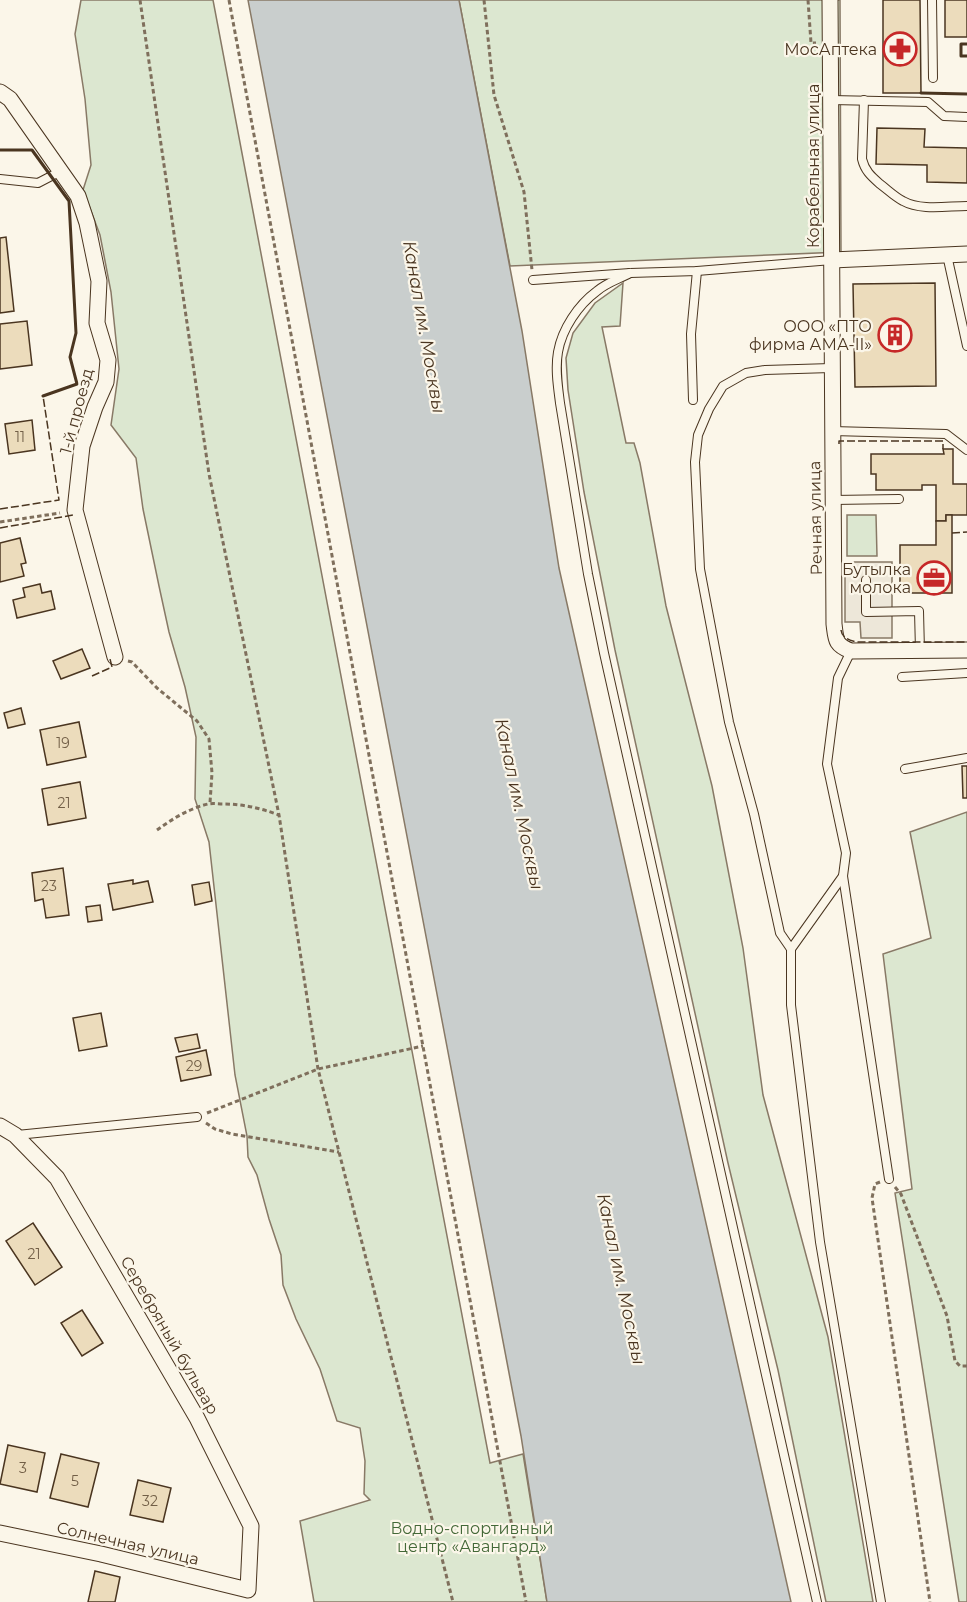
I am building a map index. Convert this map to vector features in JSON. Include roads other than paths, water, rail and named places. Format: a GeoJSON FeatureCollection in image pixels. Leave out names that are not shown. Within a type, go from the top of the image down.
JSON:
{"type":"FeatureCollection","features":[{"type":"Feature","properties":{"kind":"street","name":"Корабельная улица"},"geometry":{"type":"LineString","coordinates":[[830,0],[832,260]]}},
{"type":"Feature","properties":{"kind":"street","name":"1-й проезд"},"geometry":{"type":"LineString","coordinates":[[0,92],[10,99],[78,195],[87,224],[99,281],[97,323],[108,360],[106,382],[94,407],[82,446],[75,510],[115,657]]}},
{"type":"Feature","properties":{"kind":"street"},"geometry":{"type":"LineString","coordinates":[[832,260],[967,254]]}},
{"type":"Feature","properties":{"kind":"street","name":"Речная улица"},"geometry":{"type":"LineString","coordinates":[[832,260],[834,624],[836,639],[841,647],[851,651]]}},
{"type":"Feature","properties":{"kind":"street"},"geometry":{"type":"LineString","coordinates":[[851,651],[967,650]]}},
{"type":"Feature","properties":{"kind":"street","name":"Серебряный бульвар"},"geometry":{"type":"LineString","coordinates":[[0,1126],[15,1135],[57,1178],[197,1418],[251,1526],[248,1590]]}},
{"type":"Feature","properties":{"kind":"street","name":"Солнечная улица"},"geometry":{"type":"LineString","coordinates":[[0,1533],[101,1554],[248,1590]]}},
{"type":"Feature","properties":{"kind":"lane"},"geometry":{"type":"LineString","coordinates":[[932,0],[933,78]]}},
{"type":"Feature","properties":{"kind":"lane"},"geometry":{"type":"LineString","coordinates":[[831,100],[928,102],[944,116],[967,117]]}},
{"type":"Feature","properties":{"kind":"lane"},"geometry":{"type":"LineString","coordinates":[[864,100],[862,159],[864,168],[870,175],[909,204],[967,206]]}},
{"type":"Feature","properties":{"kind":"lane"},"geometry":{"type":"LineString","coordinates":[[0,179],[38,183],[61,171]]}},
{"type":"Feature","properties":{"kind":"lane"},"geometry":{"type":"LineString","coordinates":[[947,255],[965,327],[967,346]]}},
{"type":"Feature","properties":{"kind":"lane"},"geometry":{"type":"LineString","coordinates":[[533,280],[697,271],[832,260]]}},
{"type":"Feature","properties":{"kind":"lane"},"geometry":{"type":"LineString","coordinates":[[693,400],[691,334],[697,271]]}},
{"type":"Feature","properties":{"kind":"lane"},"geometry":{"type":"LineString","coordinates":[[630,273],[597,290],[579,309],[565,329],[558,352],[557,377],[560,403],[588,574],[604,653],[817,1602]]}},
{"type":"Feature","properties":{"kind":"lane"},"geometry":{"type":"LineString","coordinates":[[831,368],[765,370],[746,373],[723,386],[698,435],[696,462],[700,569],[729,722],[754,814],[780,933],[791,949],[791,1005],[820,1242],[881,1602]]}},
{"type":"Feature","properties":{"kind":"lane"},"geometry":{"type":"LineString","coordinates":[[832,431],[946,434],[967,450]]}},
{"type":"Feature","properties":{"kind":"lane"},"geometry":{"type":"LineString","coordinates":[[832,500],[899,499]]}},
{"type":"Feature","properties":{"kind":"lane"},"geometry":{"type":"LineString","coordinates":[[866,580],[866,612],[919,611],[920,651]]}},
{"type":"Feature","properties":{"kind":"lane"},"geometry":{"type":"LineString","coordinates":[[851,651],[838,678],[827,764],[846,853],[843,876],[889,1179]]}},
{"type":"Feature","properties":{"kind":"lane"},"geometry":{"type":"LineString","coordinates":[[902,677],[967,673]]}},
{"type":"Feature","properties":{"kind":"lane"},"geometry":{"type":"LineString","coordinates":[[905,768],[967,758]]}},
{"type":"Feature","properties":{"kind":"lane"},"geometry":{"type":"LineString","coordinates":[[791,949],[843,876]]}},
{"type":"Feature","properties":{"kind":"lane"},"geometry":{"type":"LineString","coordinates":[[15,1135],[197,1117]]}},
{"type":"Feature","properties":{"kind":"water","name":"Канал им. Москвы"},"geometry":{"type":"Polygon","coordinates":[[[248,0],[459,0],[522,331],[559,568],[791,1602],[547,1602],[521,1436],[248,0]]]}},
{"type":"Feature","properties":{"kind":"place","name":"МосАптека"},"geometry":{"type":"Point","coordinates":[900,49]}},
{"type":"Feature","properties":{"kind":"place","name":"ООО «ПТО фирма АМА-II»"},"geometry":{"type":"Point","coordinates":[895,335]}},
{"type":"Feature","properties":{"kind":"place","name":"Бутылка молока"},"geometry":{"type":"Point","coordinates":[934,578]}},
{"type":"Feature","properties":{"kind":"park label","name":"Водно-спортивный центр «Авангард»"},"geometry":{"type":"Point","coordinates":[472,1537]}}]}
